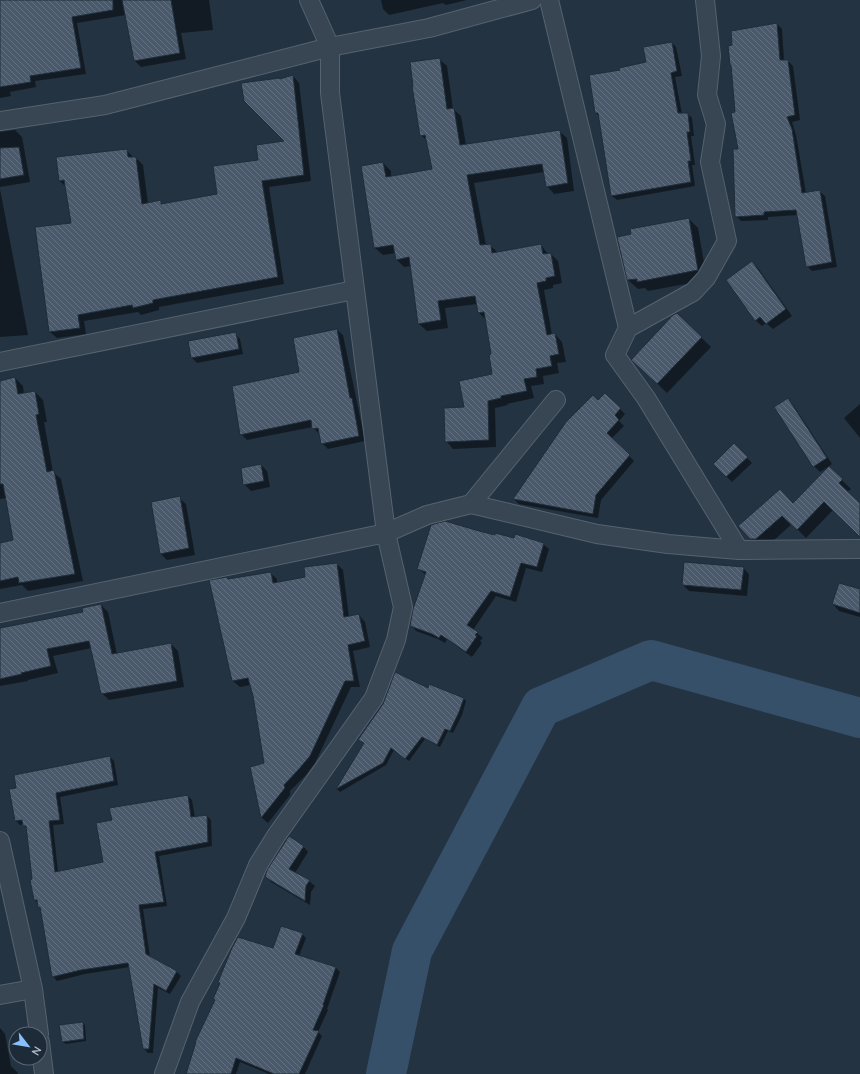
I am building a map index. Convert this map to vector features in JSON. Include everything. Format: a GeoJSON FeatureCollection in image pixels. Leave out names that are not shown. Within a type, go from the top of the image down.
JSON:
{"type":"FeatureCollection","features":[{"type":"Feature","properties":{"kind":"street"},"geometry":{"type":"LineString","coordinates":[[164,1074],[190,1002],[236,918],[258,865],[276,836],[374,698],[396,640],[403,607],[386,534],[354,290],[330,93],[330,47],[309,0]]}},
{"type":"Feature","properties":{"kind":"street"},"geometry":{"type":"LineString","coordinates":[[0,121],[104,105],[330,47],[429,28],[532,0]]}},
{"type":"Feature","properties":{"kind":"street"},"geometry":{"type":"LineString","coordinates":[[550,0],[628,328]]}},
{"type":"Feature","properties":{"kind":"street"},"geometry":{"type":"LineString","coordinates":[[704,0],[711,56],[707,95],[716,124],[710,162],[727,241],[706,278],[693,292],[628,328],[615,355],[646,398],[740,550]]}},
{"type":"Feature","properties":{"kind":"street"},"geometry":{"type":"LineString","coordinates":[[0,362],[354,290]]}},
{"type":"Feature","properties":{"kind":"street"},"geometry":{"type":"LineString","coordinates":[[471,504],[556,400]]}},
{"type":"Feature","properties":{"kind":"street"},"geometry":{"type":"LineString","coordinates":[[0,613],[386,534],[427,516],[471,504],[597,534],[668,544],[740,550],[860,549]]}},
{"type":"Feature","properties":{"kind":"street"},"geometry":{"type":"LineString","coordinates":[[0,841],[33,989],[38,1026]]}},
{"type":"Feature","properties":{"kind":"street"},"geometry":{"type":"LineString","coordinates":[[0,996],[33,989]]}},
{"type":"Feature","properties":{"kind":"building"},"geometry":{"type":"Polygon","coordinates":[[[0,0],[113,0],[113,10],[72,17],[81,68],[30,76],[31,82],[0,87],[0,0]]]}},
{"type":"Feature","properties":{"kind":"building"},"geometry":{"type":"Polygon","coordinates":[[[122,0],[171,0],[180,53],[134,61],[122,0]]]}},
{"type":"Feature","properties":{"kind":"building"},"geometry":{"type":"Polygon","coordinates":[[[777,23],[780,60],[788,60],[795,115],[787,117],[792,129],[802,193],[820,190],[832,262],[806,267],[796,210],[764,212],[764,215],[735,217],[733,149],[738,149],[731,113],[735,112],[728,46],[732,45],[731,31],[777,23]]]}},
{"type":"Feature","properties":{"kind":"building"},"geometry":{"type":"Polygon","coordinates":[[[672,42],[677,71],[671,73],[678,113],[688,113],[690,132],[687,132],[691,161],[688,161],[691,182],[611,196],[598,113],[595,113],[589,75],[620,70],[619,68],[646,62],[643,47],[672,42]]]}},
{"type":"Feature","properties":{"kind":"building"},"geometry":{"type":"Polygon","coordinates":[[[440,58],[447,109],[454,108],[460,145],[560,130],[568,183],[546,187],[542,164],[467,175],[480,245],[491,244],[492,253],[541,244],[543,254],[551,253],[555,276],[546,278],[546,281],[537,283],[547,335],[555,333],[559,354],[550,356],[552,366],[536,369],[537,377],[524,379],[527,391],[501,396],[501,398],[488,401],[489,440],[445,442],[444,408],[464,407],[459,381],[492,374],[489,355],[491,354],[484,312],[478,313],[475,296],[438,301],[441,320],[418,324],[409,257],[396,260],[393,245],[374,248],[361,166],[383,162],[386,177],[432,169],[425,135],[420,136],[412,86],[410,62],[440,58]]]}},
{"type":"Feature","properties":{"kind":"building"},"geometry":{"type":"Polygon","coordinates":[[[293,75],[304,175],[262,181],[278,277],[153,300],[153,303],[133,308],[132,305],[78,315],[80,328],[49,332],[35,227],[71,223],[64,180],[59,181],[56,157],[127,149],[128,157],[136,157],[142,204],[161,200],[161,204],[217,194],[213,166],[258,160],[256,145],[284,141],[244,101],[241,83],[280,79],[293,75]]]}},
{"type":"Feature","properties":{"kind":"building"},"geometry":{"type":"Polygon","coordinates":[[[19,147],[24,175],[0,179],[0,148],[19,147]]]}},
{"type":"Feature","properties":{"kind":"building"},"geometry":{"type":"Polygon","coordinates":[[[689,218],[698,270],[637,282],[637,279],[627,280],[617,237],[631,234],[630,229],[689,218]]]}},
{"type":"Feature","properties":{"kind":"building"},"geometry":{"type":"Polygon","coordinates":[[[752,261],[786,309],[766,324],[760,317],[755,321],[726,280],[752,261]]]}},
{"type":"Feature","properties":{"kind":"building"},"geometry":{"type":"Polygon","coordinates":[[[677,313],[702,337],[657,384],[631,360],[673,315],[677,313]]]}},
{"type":"Feature","properties":{"kind":"building"},"geometry":{"type":"Polygon","coordinates":[[[337,329],[359,436],[321,444],[318,428],[312,429],[311,420],[240,435],[232,386],[299,372],[293,338],[337,329]]]}},
{"type":"Feature","properties":{"kind":"building"},"geometry":{"type":"Polygon","coordinates":[[[236,332],[239,349],[191,358],[188,341],[236,332]]]}},
{"type":"Feature","properties":{"kind":"building"},"geometry":{"type":"Polygon","coordinates":[[[15,377],[18,394],[35,391],[39,414],[36,415],[47,472],[54,470],[75,574],[19,583],[18,577],[0,581],[0,543],[13,540],[3,484],[0,484],[0,381],[15,377]]]}},
{"type":"Feature","properties":{"kind":"building"},"geometry":{"type":"Polygon","coordinates":[[[605,393],[621,408],[615,415],[619,420],[607,433],[630,455],[596,495],[593,514],[513,499],[566,422],[593,395],[598,400],[605,393]]]}},
{"type":"Feature","properties":{"kind":"building"},"geometry":{"type":"Polygon","coordinates":[[[788,398],[827,458],[813,467],[774,407],[788,398]]]}},
{"type":"Feature","properties":{"kind":"building"},"geometry":{"type":"Polygon","coordinates":[[[734,443],[748,457],[726,477],[713,464],[734,443]]]}},
{"type":"Feature","properties":{"kind":"building"},"geometry":{"type":"Polygon","coordinates":[[[261,464],[264,481],[243,485],[241,468],[261,464]]]}},
{"type":"Feature","properties":{"kind":"building"},"geometry":{"type":"Polygon","coordinates":[[[829,466],[843,479],[839,483],[860,503],[860,537],[824,502],[797,530],[782,516],[756,539],[750,539],[738,526],[780,489],[793,503],[829,466]]]}},
{"type":"Feature","properties":{"kind":"building"},"geometry":{"type":"Polygon","coordinates":[[[180,496],[189,548],[160,554],[151,502],[180,496]]]}},
{"type":"Feature","properties":{"kind":"building"},"geometry":{"type":"Polygon","coordinates":[[[445,521],[495,535],[495,533],[514,538],[515,534],[544,543],[537,567],[521,563],[510,597],[491,591],[467,625],[478,632],[475,635],[477,636],[466,652],[441,635],[439,638],[410,626],[413,609],[426,572],[417,569],[431,525],[445,521]]]}},
{"type":"Feature","properties":{"kind":"building"},"geometry":{"type":"Polygon","coordinates":[[[684,562],[744,567],[741,590],[682,585],[684,562]]]}},
{"type":"Feature","properties":{"kind":"building"},"geometry":{"type":"Polygon","coordinates":[[[337,563],[344,617],[359,614],[365,641],[348,645],[354,681],[345,681],[310,756],[284,785],[285,788],[261,818],[250,767],[264,763],[253,696],[248,678],[232,681],[209,580],[227,577],[228,579],[271,572],[273,583],[305,577],[304,567],[337,563]]]}},
{"type":"Feature","properties":{"kind":"building"},"geometry":{"type":"Polygon","coordinates":[[[839,583],[860,589],[860,613],[832,604],[839,583]]]}},
{"type":"Feature","properties":{"kind":"building"},"geometry":{"type":"Polygon","coordinates":[[[101,604],[112,654],[171,643],[177,681],[101,694],[89,641],[47,649],[51,666],[0,679],[0,628],[83,612],[82,608],[101,604]]]}},
{"type":"Feature","properties":{"kind":"building"},"geometry":{"type":"Polygon","coordinates":[[[395,672],[428,688],[429,684],[464,698],[450,731],[445,729],[437,745],[422,737],[405,759],[391,748],[383,763],[336,789],[364,743],[358,740],[383,704],[395,672]]]}},
{"type":"Feature","properties":{"kind":"building"},"geometry":{"type":"Polygon","coordinates":[[[110,756],[114,781],[56,793],[60,820],[49,821],[55,872],[103,862],[96,823],[112,820],[109,808],[188,795],[191,817],[207,815],[208,842],[155,852],[164,902],[139,905],[146,954],[177,971],[166,991],[154,984],[149,1049],[143,1049],[128,963],[81,970],[52,977],[40,907],[38,908],[37,900],[34,900],[30,880],[32,879],[26,826],[23,826],[22,820],[15,821],[9,789],[16,788],[14,775],[110,756]]]}},
{"type":"Feature","properties":{"kind":"building"},"geometry":{"type":"Polygon","coordinates":[[[289,836],[304,846],[289,869],[310,880],[306,886],[305,901],[265,877],[267,870],[289,836]]]}},
{"type":"Feature","properties":{"kind":"building"},"geometry":{"type":"Polygon","coordinates":[[[281,926],[303,933],[295,954],[336,967],[324,1005],[313,1030],[319,1031],[299,1074],[274,1074],[236,1058],[231,1074],[186,1074],[195,1042],[215,1000],[213,999],[220,983],[218,982],[238,937],[273,948],[281,926]]]}},
{"type":"Feature","properties":{"kind":"building"},"geometry":{"type":"Polygon","coordinates":[[[83,1022],[84,1039],[62,1042],[59,1025],[83,1022]]]}},
{"type":"Feature","properties":{"kind":"waterway"},"geometry":{"type":"LineString","coordinates":[[386,1074],[412,951],[541,707],[651,660],[860,718]]}}]}
